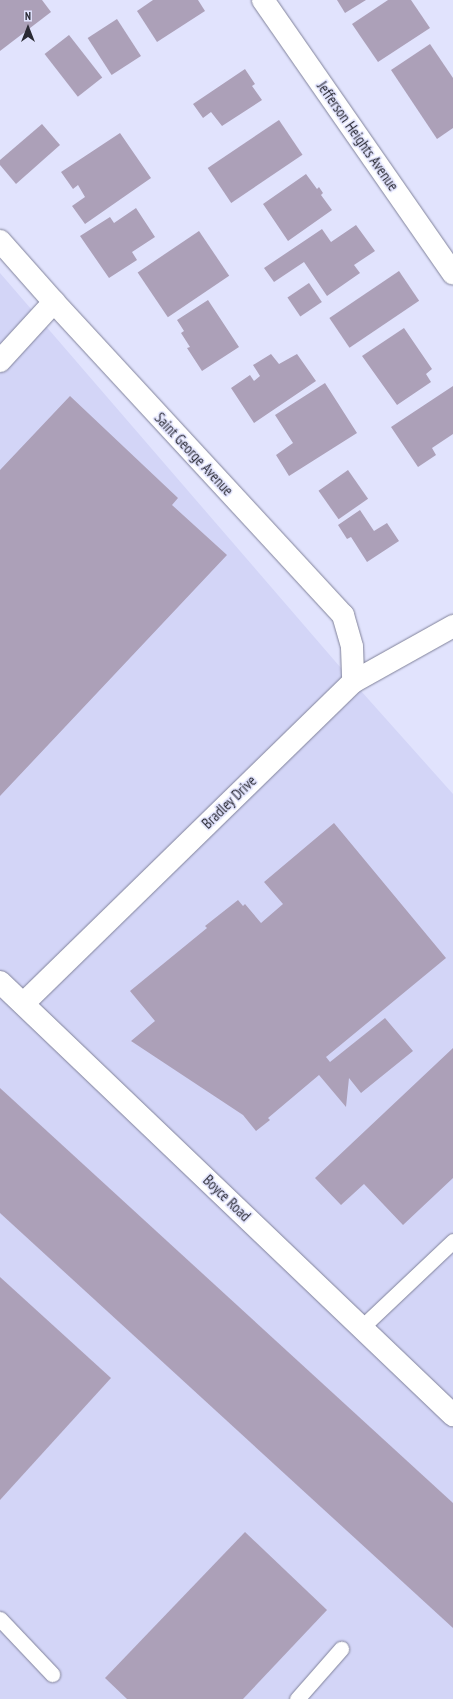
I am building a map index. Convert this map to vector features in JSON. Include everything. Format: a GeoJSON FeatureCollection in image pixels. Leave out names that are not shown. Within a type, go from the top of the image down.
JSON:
{"type":"FeatureCollection","features":[{"type":"Feature","properties":{"kind":"street","name":"Jefferson Heights Avenue"},"geometry":{"type":"LineString","coordinates":[[264,0],[453,273]]}},
{"type":"Feature","properties":{"kind":"street","name":"Saint George Avenue"},"geometry":{"type":"LineString","coordinates":[[0,242],[343,615],[352,648],[353,682]]}},
{"type":"Feature","properties":{"kind":"street"},"geometry":{"type":"LineString","coordinates":[[0,361],[54,302]]}},
{"type":"Feature","properties":{"kind":"street","name":"Bradley Drive"},"geometry":{"type":"LineString","coordinates":[[24,1003],[353,682],[453,626]]}},
{"type":"Feature","properties":{"kind":"street","name":"Boyce Road"},"geometry":{"type":"LineString","coordinates":[[0,982],[24,1003],[453,1415]]}},
{"type":"Feature","properties":{"kind":"lane"},"geometry":{"type":"LineString","coordinates":[[362,1327],[453,1241]]}},
{"type":"Feature","properties":{"kind":"lane"},"geometry":{"type":"LineString","coordinates":[[0,1619],[52,1674]]}},
{"type":"Feature","properties":{"kind":"lane"},"geometry":{"type":"LineString","coordinates":[[297,1699],[341,1649]]}},
{"type":"Feature","properties":{"kind":"shaded area"},"geometry":{"type":"Polygon","coordinates":[[[0,273],[353,682],[453,794],[453,1699],[0,1699],[0,273]]]}},
{"type":"Feature","properties":{"kind":"building"},"geometry":{"type":"Polygon","coordinates":[[[0,0],[42,0],[51,12],[0,51],[0,0]]]}},
{"type":"Feature","properties":{"kind":"building"},"geometry":{"type":"Polygon","coordinates":[[[153,0],[198,0],[205,11],[157,42],[137,11],[153,0]]]}},
{"type":"Feature","properties":{"kind":"building"},"geometry":{"type":"Polygon","coordinates":[[[337,0],[366,0],[345,13],[337,0]]]}},
{"type":"Feature","properties":{"kind":"building"},"geometry":{"type":"Polygon","coordinates":[[[388,0],[411,0],[430,28],[378,62],[352,24],[388,0]]]}},
{"type":"Feature","properties":{"kind":"building"},"geometry":{"type":"Polygon","coordinates":[[[117,19],[141,56],[112,75],[88,38],[117,19]]]}},
{"type":"Feature","properties":{"kind":"building"},"geometry":{"type":"Polygon","coordinates":[[[69,35],[102,78],[78,97],[45,54],[69,35]]]}},
{"type":"Feature","properties":{"kind":"building"},"geometry":{"type":"Polygon","coordinates":[[[430,44],[453,78],[453,128],[437,139],[391,70],[430,44]]]}},
{"type":"Feature","properties":{"kind":"building"},"geometry":{"type":"Polygon","coordinates":[[[245,69],[255,84],[252,86],[262,100],[222,126],[211,112],[203,118],[193,104],[245,69]]]}},
{"type":"Feature","properties":{"kind":"building"},"geometry":{"type":"Polygon","coordinates":[[[279,120],[302,155],[231,203],[208,168],[279,120]]]}},
{"type":"Feature","properties":{"kind":"building"},"geometry":{"type":"Polygon","coordinates":[[[42,124],[60,145],[16,184],[0,165],[0,160],[42,124]]]}},
{"type":"Feature","properties":{"kind":"building"},"geometry":{"type":"Polygon","coordinates":[[[120,133],[151,178],[85,224],[72,206],[85,197],[78,185],[73,189],[61,172],[120,133]]]}},
{"type":"Feature","properties":{"kind":"building"},"geometry":{"type":"Polygon","coordinates":[[[306,174],[317,189],[319,187],[323,193],[321,195],[332,210],[288,241],[263,204],[306,174]]]}},
{"type":"Feature","properties":{"kind":"building"},"geometry":{"type":"Polygon","coordinates":[[[136,208],[155,237],[132,252],[137,260],[109,278],[80,236],[110,217],[114,223],[136,208]]]}},
{"type":"Feature","properties":{"kind":"building"},"geometry":{"type":"Polygon","coordinates":[[[356,225],[375,251],[354,265],[360,273],[327,296],[304,262],[274,282],[264,268],[322,229],[331,242],[356,225]]]}},
{"type":"Feature","properties":{"kind":"building"},"geometry":{"type":"Polygon","coordinates":[[[199,231],[229,276],[168,317],[138,272],[199,231]]]}},
{"type":"Feature","properties":{"kind":"building"},"geometry":{"type":"Polygon","coordinates":[[[399,271],[419,301],[349,348],[329,318],[399,271]]]}},
{"type":"Feature","properties":{"kind":"building"},"geometry":{"type":"Polygon","coordinates":[[[309,283],[322,302],[300,317],[287,298],[309,283]]]}},
{"type":"Feature","properties":{"kind":"building"},"geometry":{"type":"Polygon","coordinates":[[[208,300],[239,347],[202,371],[187,348],[190,347],[181,333],[184,331],[177,320],[208,300]]]}},
{"type":"Feature","properties":{"kind":"building"},"geometry":{"type":"Polygon","coordinates":[[[404,328],[432,369],[426,374],[431,382],[397,405],[362,356],[404,328]]]}},
{"type":"Feature","properties":{"kind":"building"},"geometry":{"type":"Polygon","coordinates":[[[271,354],[279,364],[297,354],[316,381],[254,423],[231,388],[250,375],[254,381],[260,376],[253,365],[271,354]]]}},
{"type":"Feature","properties":{"kind":"building"},"geometry":{"type":"Polygon","coordinates":[[[325,383],[357,433],[289,476],[276,455],[293,443],[275,415],[325,383]]]}},
{"type":"Feature","properties":{"kind":"building"},"geometry":{"type":"Polygon","coordinates":[[[453,386],[453,434],[432,448],[436,455],[418,467],[391,427],[453,386]]]}},
{"type":"Feature","properties":{"kind":"building"},"geometry":{"type":"Polygon","coordinates":[[[70,396],[178,498],[172,505],[227,555],[0,796],[0,470],[70,396]]]}},
{"type":"Feature","properties":{"kind":"building"},"geometry":{"type":"Polygon","coordinates":[[[348,470],[368,499],[339,519],[319,491],[348,470]]]}},
{"type":"Feature","properties":{"kind":"building"},"geometry":{"type":"Polygon","coordinates":[[[360,510],[374,531],[387,523],[399,541],[367,562],[351,537],[347,539],[338,525],[360,510]]]}},
{"type":"Feature","properties":{"kind":"building"},"geometry":{"type":"Polygon","coordinates":[[[334,823],[446,958],[326,1057],[330,1062],[385,1018],[413,1051],[361,1093],[349,1078],[346,1107],[319,1075],[268,1118],[270,1120],[256,1131],[243,1115],[131,1041],[155,1021],[130,991],[207,928],[205,926],[238,900],[243,906],[245,904],[261,923],[283,904],[264,882],[334,823]]]}},
{"type":"Feature","properties":{"kind":"building"},"geometry":{"type":"Polygon","coordinates":[[[453,1048],[453,1178],[403,1225],[364,1184],[341,1205],[315,1178],[453,1048]]]}},
{"type":"Feature","properties":{"kind":"building"},"geometry":{"type":"Polygon","coordinates":[[[0,1088],[453,1503],[453,1628],[0,1213],[0,1088]]]}},
{"type":"Feature","properties":{"kind":"building"},"geometry":{"type":"Polygon","coordinates":[[[0,1277],[111,1378],[0,1500],[0,1277]]]}},
{"type":"Feature","properties":{"kind":"building"},"geometry":{"type":"Polygon","coordinates":[[[245,1532],[327,1610],[243,1699],[127,1699],[105,1678],[245,1532]]]}}]}
